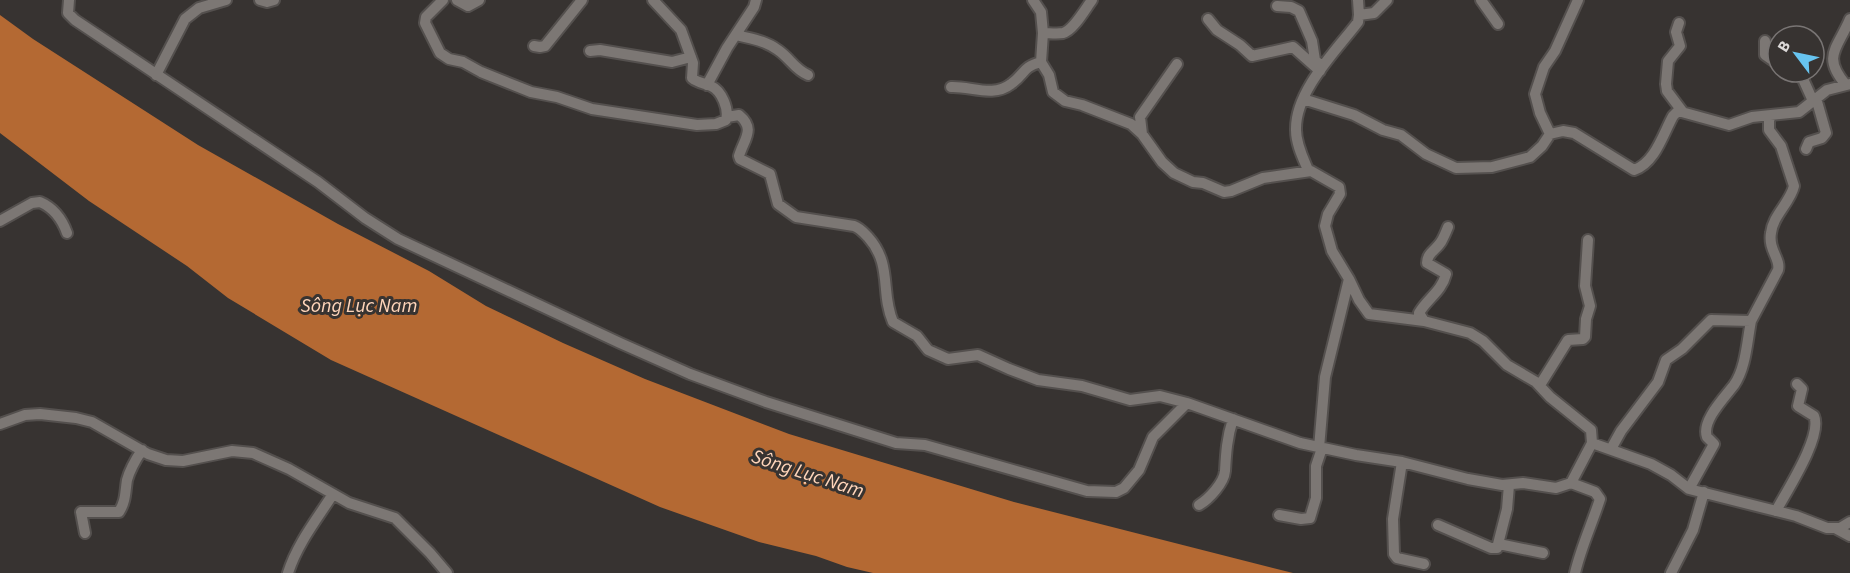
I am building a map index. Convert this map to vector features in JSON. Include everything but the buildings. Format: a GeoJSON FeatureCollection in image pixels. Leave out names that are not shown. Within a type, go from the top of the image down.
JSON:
{"type":"FeatureCollection","features":[{"type":"Feature","properties":{"kind":"street"},"geometry":{"type":"LineString","coordinates":[[69,0],[70,16],[318,182],[380,228],[439,260],[620,344],[690,374],[766,402],[896,443],[925,445],[1087,490],[1116,492],[1124,488],[1139,470],[1153,437],[1187,403]]}},
{"type":"Feature","properties":{"kind":"street"},"geometry":{"type":"LineString","coordinates":[[156,75],[185,19],[199,8],[226,0]]}},
{"type":"Feature","properties":{"kind":"street"},"geometry":{"type":"LineString","coordinates":[[260,0],[267,2],[274,0]]}},
{"type":"Feature","properties":{"kind":"street"},"geometry":{"type":"LineString","coordinates":[[443,0],[425,20],[426,27],[432,34],[440,53],[504,82],[592,109],[674,123],[703,126],[716,124],[726,120],[727,117],[739,115],[747,124],[749,132],[739,156],[740,159],[770,174],[778,204],[796,217],[854,226],[868,237],[879,251],[885,272],[893,322],[917,336],[928,350],[948,360],[978,355],[1038,380],[1082,386],[1120,399],[1160,396],[1187,403],[1286,439],[1321,448],[1402,462],[1468,479],[1502,486],[1535,484],[1556,488],[1571,483],[1595,492],[1600,499],[1589,532],[1581,547],[1575,573]]}},
{"type":"Feature","properties":{"kind":"street"},"geometry":{"type":"LineString","coordinates":[[457,0],[468,6],[479,0]]}},
{"type":"Feature","properties":{"kind":"street"},"geometry":{"type":"LineString","coordinates":[[534,46],[545,46],[582,0]]}},
{"type":"Feature","properties":{"kind":"street"},"geometry":{"type":"LineString","coordinates":[[653,0],[681,30],[691,57],[692,78],[717,90],[727,117]]}},
{"type":"Feature","properties":{"kind":"street"},"geometry":{"type":"LineString","coordinates":[[707,85],[754,8],[756,0]]}},
{"type":"Feature","properties":{"kind":"street"},"geometry":{"type":"LineString","coordinates":[[1033,0],[1041,12],[1043,33],[1041,62],[1049,75],[1053,92],[1060,99],[1131,124],[1142,134],[1162,162],[1174,172],[1193,182],[1203,183],[1224,192],[1236,190],[1263,178],[1308,171],[1330,180],[1341,191],[1328,214],[1325,226],[1332,251],[1369,314],[1424,321],[1470,333],[1483,341],[1507,365],[1540,385],[1550,397],[1591,430],[1592,443],[1571,483]]}},
{"type":"Feature","properties":{"kind":"street"},"geometry":{"type":"LineString","coordinates":[[1043,33],[1068,31],[1092,0]]}},
{"type":"Feature","properties":{"kind":"street"},"geometry":{"type":"LineString","coordinates":[[1308,171],[1297,143],[1298,111],[1321,69],[1358,22],[1358,0]]}},
{"type":"Feature","properties":{"kind":"street"},"geometry":{"type":"LineString","coordinates":[[1359,15],[1374,13],[1387,0]]}},
{"type":"Feature","properties":{"kind":"street"},"geometry":{"type":"LineString","coordinates":[[1481,0],[1498,24]]}},
{"type":"Feature","properties":{"kind":"street"},"geometry":{"type":"LineString","coordinates":[[1550,134],[1540,113],[1535,94],[1545,67],[1555,51],[1578,0]]}},
{"type":"Feature","properties":{"kind":"street"},"geometry":{"type":"LineString","coordinates":[[1277,6],[1295,8],[1299,11],[1312,41],[1315,60],[1321,69]]}},
{"type":"Feature","properties":{"kind":"street"},"geometry":{"type":"LineString","coordinates":[[1208,19],[1216,30],[1240,45],[1252,56],[1293,47],[1321,69]]}},
{"type":"Feature","properties":{"kind":"street"},"geometry":{"type":"LineString","coordinates":[[1848,85],[1838,76],[1832,61],[1850,19]]}},
{"type":"Feature","properties":{"kind":"street"},"geometry":{"type":"LineString","coordinates":[[1679,23],[1676,32],[1680,46],[1666,64],[1666,88],[1682,111]]}},
{"type":"Feature","properties":{"kind":"street"},"geometry":{"type":"LineString","coordinates":[[736,35],[777,49],[798,71],[808,75]]}},
{"type":"Feature","properties":{"kind":"street"},"geometry":{"type":"LineString","coordinates":[[1765,41],[1766,55]]}},
{"type":"Feature","properties":{"kind":"street"},"geometry":{"type":"LineString","coordinates":[[590,51],[600,50],[672,62],[691,57]]}},
{"type":"Feature","properties":{"kind":"street"},"geometry":{"type":"LineString","coordinates":[[951,87],[995,91],[1011,84],[1025,68],[1041,62]]}},
{"type":"Feature","properties":{"kind":"street"},"geometry":{"type":"LineString","coordinates":[[1142,134],[1140,117],[1177,64]]}},
{"type":"Feature","properties":{"kind":"street"},"geometry":{"type":"LineString","coordinates":[[1806,84],[1814,99],[1826,133],[1822,138],[1809,142],[1806,149]]}},
{"type":"Feature","properties":{"kind":"street"},"geometry":{"type":"LineString","coordinates":[[1304,99],[1348,112],[1383,130],[1401,135],[1426,154],[1456,168],[1492,167],[1530,157],[1542,146],[1550,134],[1563,131],[1574,133],[1634,170],[1651,156],[1678,111],[1726,125],[1752,117],[1799,112],[1827,90],[1848,85]]}},
{"type":"Feature","properties":{"kind":"street"},"geometry":{"type":"LineString","coordinates":[[1689,489],[1714,444],[1707,437],[1706,429],[1719,404],[1740,374],[1751,321],[1778,270],[1778,262],[1771,248],[1771,230],[1794,186],[1781,147],[1769,130],[1771,116]]}},
{"type":"Feature","properties":{"kind":"street"},"geometry":{"type":"LineString","coordinates":[[0,221],[40,201],[52,209],[63,222],[67,233]]}},
{"type":"Feature","properties":{"kind":"street"},"geometry":{"type":"LineString","coordinates":[[1424,321],[1419,313],[1424,304],[1436,294],[1446,274],[1427,264],[1427,260],[1440,244],[1448,227]]}},
{"type":"Feature","properties":{"kind":"street"},"geometry":{"type":"LineString","coordinates":[[1540,385],[1568,340],[1585,337],[1585,323],[1590,306],[1585,286],[1588,240]]}},
{"type":"Feature","properties":{"kind":"street"},"geometry":{"type":"LineString","coordinates":[[1280,516],[1310,518],[1316,498],[1316,466],[1321,448],[1325,377],[1349,279]]}},
{"type":"Feature","properties":{"kind":"street"},"geometry":{"type":"LineString","coordinates":[[1611,449],[1621,431],[1658,382],[1666,360],[1682,350],[1706,323],[1714,320],[1751,321]]}},
{"type":"Feature","properties":{"kind":"street"},"geometry":{"type":"LineString","coordinates":[[1776,511],[1807,452],[1815,429],[1814,416],[1798,406],[1802,389],[1797,384]]}},
{"type":"Feature","properties":{"kind":"street"},"geometry":{"type":"LineString","coordinates":[[0,424],[25,415],[40,414],[76,418],[92,422],[159,458],[174,461],[232,451],[254,453],[289,469],[350,503],[395,518],[447,573]]}},
{"type":"Feature","properties":{"kind":"street"},"geometry":{"type":"LineString","coordinates":[[1199,505],[1207,500],[1224,474],[1225,449],[1233,419]]}},
{"type":"Feature","properties":{"kind":"street"},"geometry":{"type":"LineString","coordinates":[[1592,443],[1651,464],[1671,475],[1689,489],[1796,516],[1827,528],[1837,529],[1850,536]]}},
{"type":"Feature","properties":{"kind":"street"},"geometry":{"type":"LineString","coordinates":[[85,533],[81,512],[119,512],[126,496],[131,469],[142,450]]}},
{"type":"Feature","properties":{"kind":"street"},"geometry":{"type":"LineString","coordinates":[[1402,462],[1393,519],[1394,554],[1397,558],[1424,564]]}},
{"type":"Feature","properties":{"kind":"street"},"geometry":{"type":"LineString","coordinates":[[1438,525],[1491,548],[1497,548],[1509,503],[1509,485]]}},
{"type":"Feature","properties":{"kind":"street"},"geometry":{"type":"LineString","coordinates":[[1671,573],[1693,530],[1704,492]]}},
{"type":"Feature","properties":{"kind":"street"},"geometry":{"type":"LineString","coordinates":[[288,573],[295,551],[333,494]]}},
{"type":"Feature","properties":{"kind":"street"},"geometry":{"type":"LineString","coordinates":[[1837,529],[1850,522]]}},
{"type":"Feature","properties":{"kind":"street"},"geometry":{"type":"LineString","coordinates":[[1499,544],[1543,553]]}},
{"type":"Feature","properties":{"kind":"water","name":"Sông Lục Nam"},"geometry":{"type":"Polygon","coordinates":[[[0,15],[33,39],[198,145],[338,224],[429,271],[486,306],[645,379],[789,434],[1014,502],[1293,573],[873,573],[759,542],[660,507],[331,360],[228,298],[187,266],[89,201],[0,133],[0,15]]]}}]}
